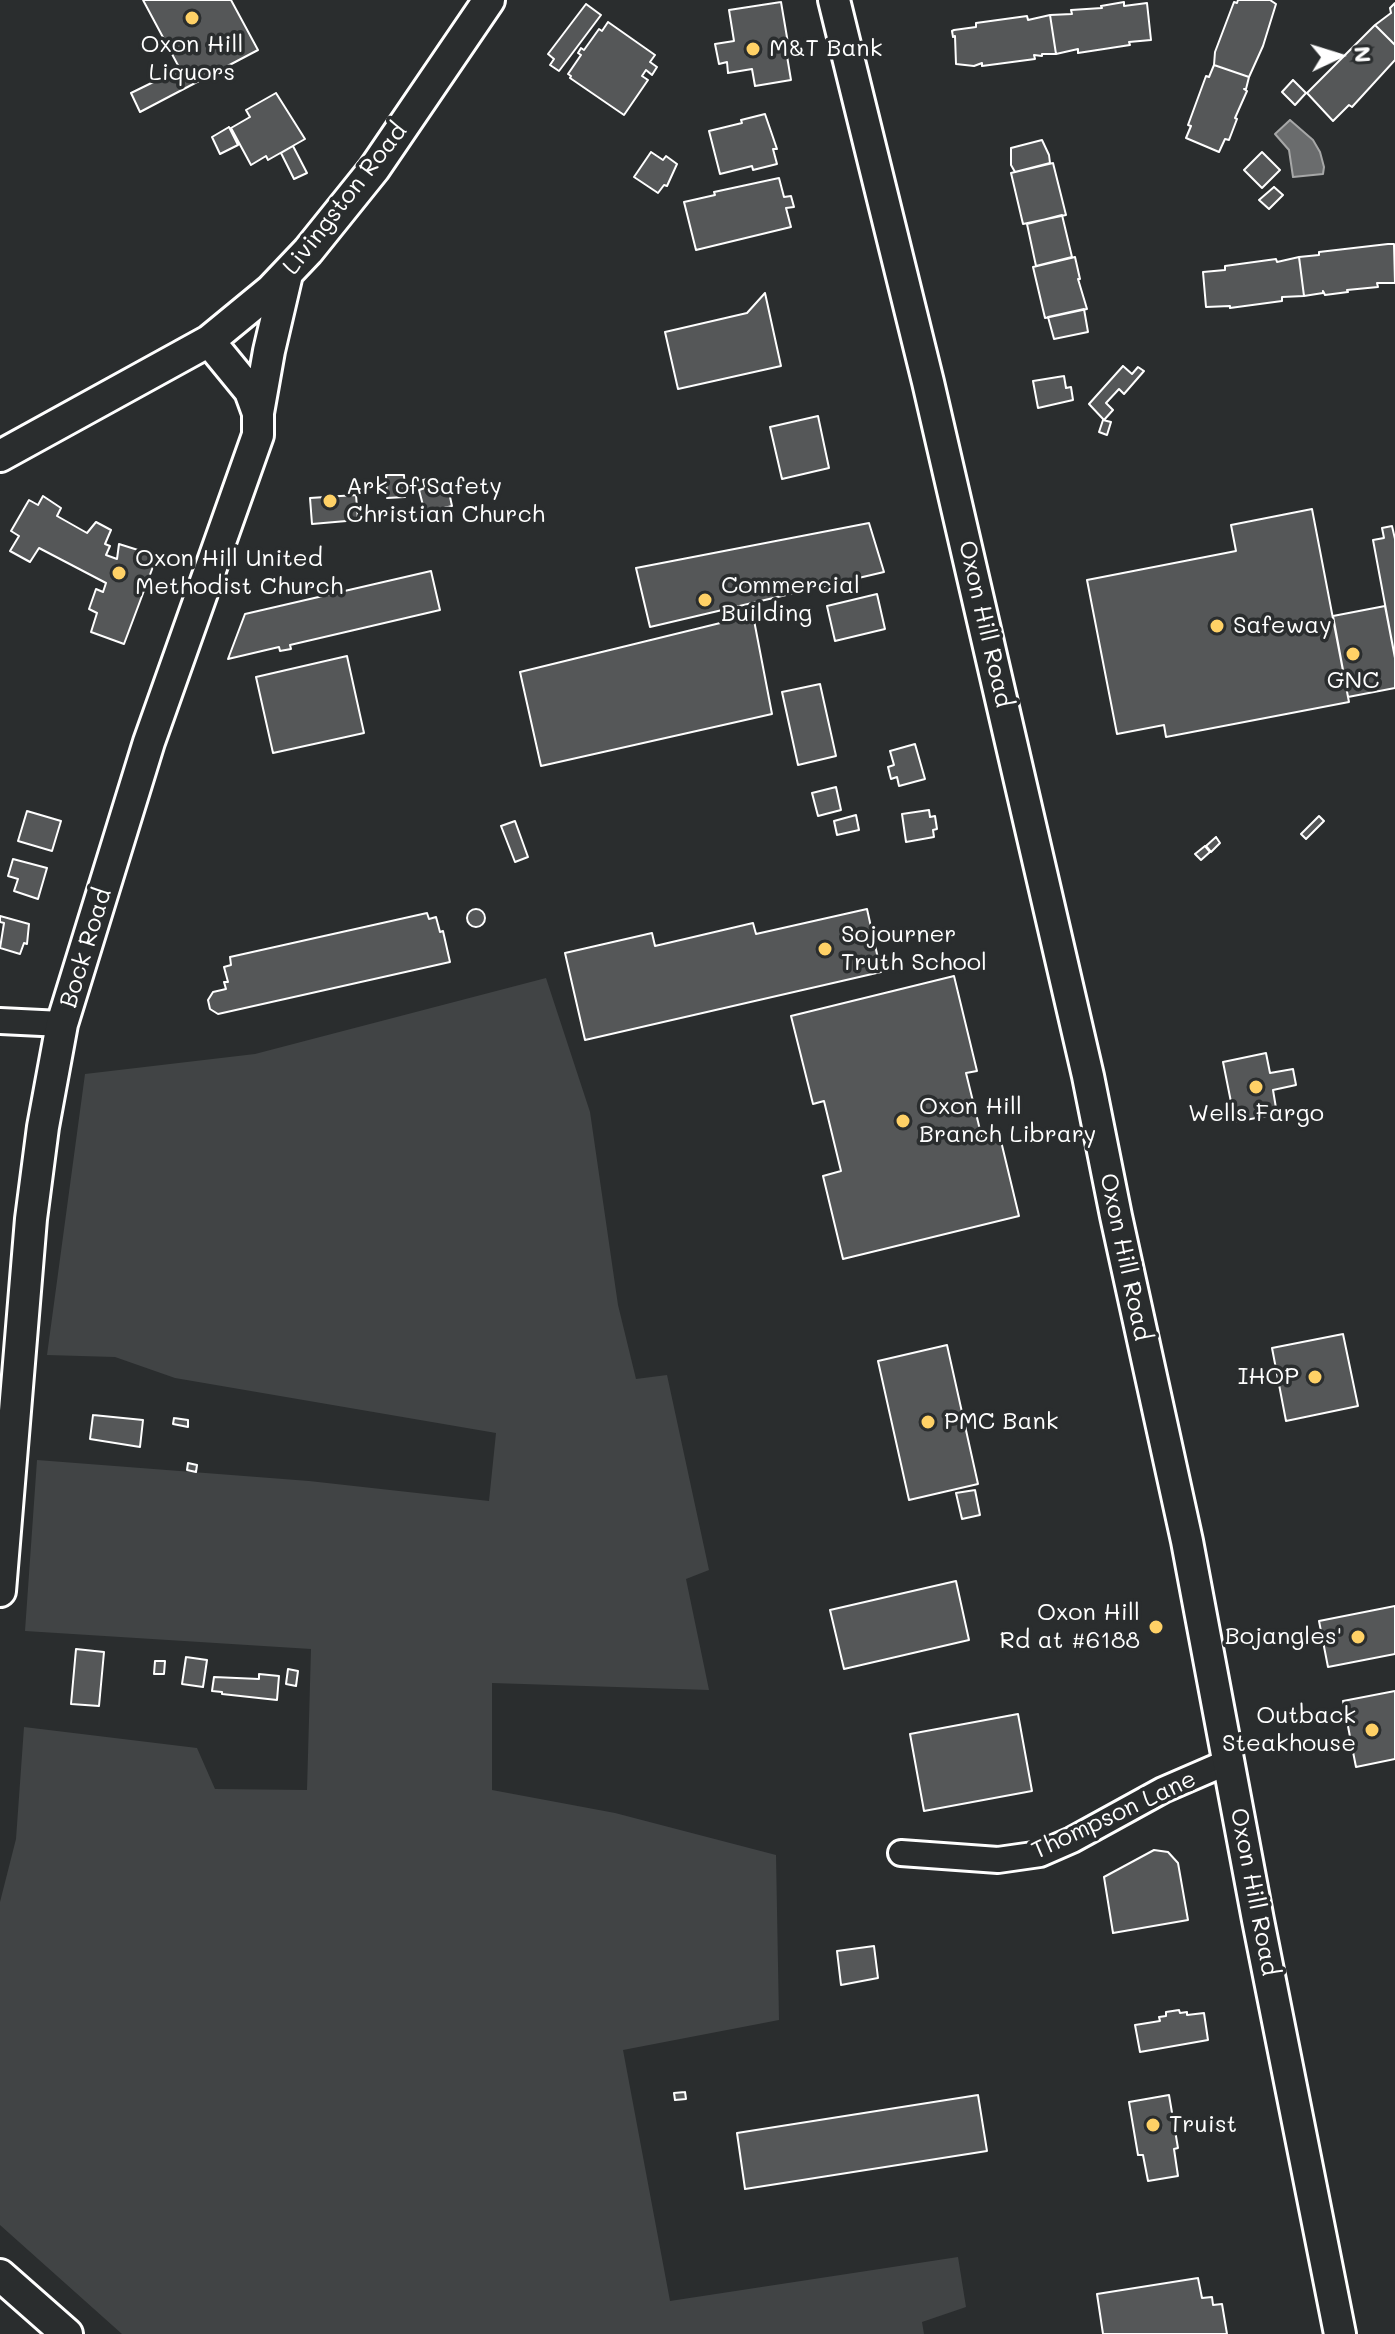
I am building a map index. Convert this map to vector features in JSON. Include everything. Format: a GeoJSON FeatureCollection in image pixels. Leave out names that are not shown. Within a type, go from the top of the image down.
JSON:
{"type":"FeatureCollection","features":[{"type":"Feature","properties":{"kind":"main road","name":"Livingston Road"},"geometry":{"type":"LineString","coordinates":[[0,456],[209,341],[271,290],[308,251],[374,169],[489,0]]}},
{"type":"Feature","properties":{"kind":"main road","name":"Oxon Hill Road"},"geometry":{"type":"LineString","coordinates":[[834,0],[928,382],[1088,1076],[1187,1541],[1263,1948],[1340,2334]]}},
{"type":"Feature","properties":{"kind":"main road","name":"Bock Road"},"geometry":{"type":"LineString","coordinates":[[1,1579],[31,1219],[43,1127],[62,1024],[149,742],[258,435],[258,413],[269,351],[287,273]]}},
{"type":"Feature","properties":{"kind":"main road"},"geometry":{"type":"LineString","coordinates":[[209,341],[250,391],[258,413]]}},
{"type":"Feature","properties":{"kind":"main road"},"geometry":{"type":"LineString","coordinates":[[0,2275],[67,2334]]}},
{"type":"Feature","properties":{"kind":"street"},"geometry":{"type":"LineString","coordinates":[[0,1021],[62,1024]]}},
{"type":"Feature","properties":{"kind":"street","name":"Thompson Lane"},"geometry":{"type":"LineString","coordinates":[[901,1853],[998,1860],[1040,1854],[1163,1790],[1230,1761]]}},
{"type":"Feature","properties":{"kind":"shaded area"},"geometry":{"type":"Polygon","coordinates":[[[1290,120],[1313,140],[1320,152],[1323,174],[1293,177],[1289,150],[1275,134],[1290,120]]]}},
{"type":"Feature","properties":{"kind":"shaded area"},"geometry":{"type":"Polygon","coordinates":[[[546,978],[590,1112],[618,1305],[636,1379],[667,1375],[709,1570],[686,1579],[709,1690],[492,1683],[492,1790],[615,1813],[776,1855],[779,2020],[623,2050],[670,2301],[958,2257],[966,2307],[922,2322],[924,2334],[122,2334],[0,2225],[0,1902],[16,1839],[24,1727],[197,1748],[215,1789],[307,1790],[311,1649],[25,1631],[37,1460],[309,1481],[489,1501],[496,1433],[175,1378],[115,1357],[47,1355],[85,1074],[255,1054],[546,978]]]}},
{"type":"Feature","properties":{"kind":"building"},"geometry":{"type":"Polygon","coordinates":[[[143,0],[231,0],[258,50],[140,112],[131,93],[180,69],[143,0]]]}},
{"type":"Feature","properties":{"kind":"building"},"geometry":{"type":"Polygon","coordinates":[[[1270,0],[1276,4],[1249,77],[1214,65],[1215,52],[1234,2],[1270,0]]]}},
{"type":"Feature","properties":{"kind":"building","name":"M&T Bank"},"geometry":{"type":"Polygon","coordinates":[[[781,2],[791,80],[755,86],[752,69],[728,73],[727,62],[719,64],[715,44],[734,41],[729,10],[781,2]]]}},
{"type":"Feature","properties":{"kind":"building"},"geometry":{"type":"Polygon","coordinates":[[[1124,2],[1124,6],[1147,3],[1151,40],[1056,54],[1050,15],[1072,14],[1071,10],[1102,8],[1124,2]]]}},
{"type":"Feature","properties":{"kind":"building"},"geometry":{"type":"Polygon","coordinates":[[[1395,3],[1395,45],[1375,25],[1391,13],[1390,8],[1395,3]]]}},
{"type":"Feature","properties":{"kind":"building"},"geometry":{"type":"Polygon","coordinates":[[[586,4],[601,15],[559,71],[550,65],[554,59],[548,54],[586,4]]]}},
{"type":"Feature","properties":{"kind":"building"},"geometry":{"type":"Polygon","coordinates":[[[1050,15],[1056,54],[1034,55],[1035,59],[982,66],[982,63],[974,66],[956,64],[952,31],[976,27],[976,23],[1027,16],[1028,20],[1050,15]]]}},
{"type":"Feature","properties":{"kind":"building"},"geometry":{"type":"Polygon","coordinates":[[[608,22],[655,55],[650,62],[657,67],[652,75],[646,70],[642,76],[648,80],[624,115],[568,74],[581,55],[578,53],[581,48],[584,50],[608,22]]]}},
{"type":"Feature","properties":{"kind":"building"},"geometry":{"type":"Polygon","coordinates":[[[1375,25],[1395,45],[1395,60],[1352,107],[1349,105],[1333,121],[1307,93],[1375,25]]]}},
{"type":"Feature","properties":{"kind":"building"},"geometry":{"type":"Polygon","coordinates":[[[1214,65],[1249,77],[1229,140],[1225,139],[1219,152],[1186,138],[1206,76],[1209,77],[1214,65]]]}},
{"type":"Feature","properties":{"kind":"building"},"geometry":{"type":"Polygon","coordinates":[[[1293,80],[1306,93],[1295,105],[1282,92],[1293,80]]]}},
{"type":"Feature","properties":{"kind":"building"},"geometry":{"type":"Polygon","coordinates":[[[276,93],[305,139],[268,160],[266,156],[251,165],[231,128],[250,117],[246,110],[276,93]]]}},
{"type":"Feature","properties":{"kind":"building"},"geometry":{"type":"Polygon","coordinates":[[[765,114],[777,149],[773,149],[777,164],[720,174],[709,131],[765,114]]]}},
{"type":"Feature","properties":{"kind":"building"},"geometry":{"type":"Polygon","coordinates":[[[229,127],[238,145],[220,154],[212,137],[229,127]]]}},
{"type":"Feature","properties":{"kind":"building"},"geometry":{"type":"Polygon","coordinates":[[[1042,140],[1050,163],[1015,172],[1011,165],[1011,148],[1042,140]]]}},
{"type":"Feature","properties":{"kind":"building"},"geometry":{"type":"Polygon","coordinates":[[[293,146],[307,173],[294,179],[281,153],[293,146]]]}},
{"type":"Feature","properties":{"kind":"building"},"geometry":{"type":"Polygon","coordinates":[[[651,152],[663,160],[666,156],[677,164],[667,186],[664,185],[658,193],[634,177],[651,152]]]}},
{"type":"Feature","properties":{"kind":"building"},"geometry":{"type":"Polygon","coordinates":[[[1262,152],[1280,170],[1262,188],[1244,170],[1262,152]]]}},
{"type":"Feature","properties":{"kind":"building"},"geometry":{"type":"Polygon","coordinates":[[[1053,163],[1066,215],[1023,224],[1011,173],[1053,163]]]}},
{"type":"Feature","properties":{"kind":"building"},"geometry":{"type":"Polygon","coordinates":[[[779,178],[784,197],[791,196],[794,207],[786,208],[791,227],[696,250],[684,202],[779,178]]]}},
{"type":"Feature","properties":{"kind":"building"},"geometry":{"type":"Polygon","coordinates":[[[1274,187],[1283,195],[1269,209],[1259,200],[1274,187]]]}},
{"type":"Feature","properties":{"kind":"building"},"geometry":{"type":"Polygon","coordinates":[[[1062,215],[1072,257],[1036,266],[1027,224],[1062,215]]]}},
{"type":"Feature","properties":{"kind":"building"},"geometry":{"type":"Polygon","coordinates":[[[1394,244],[1395,283],[1377,283],[1378,287],[1325,295],[1323,291],[1304,296],[1299,257],[1394,244]]]}},
{"type":"Feature","properties":{"kind":"building"},"geometry":{"type":"Polygon","coordinates":[[[1075,257],[1087,309],[1045,318],[1033,267],[1075,257]]]}},
{"type":"Feature","properties":{"kind":"building"},"geometry":{"type":"Polygon","coordinates":[[[1299,257],[1304,296],[1282,297],[1282,301],[1230,308],[1206,307],[1203,272],[1225,270],[1225,266],[1299,257]]]}},
{"type":"Feature","properties":{"kind":"building"},"geometry":{"type":"Polygon","coordinates":[[[765,293],[781,366],[678,389],[665,332],[747,313],[765,293]]]}},
{"type":"Feature","properties":{"kind":"building"},"geometry":{"type":"Polygon","coordinates":[[[1084,309],[1088,332],[1054,339],[1048,317],[1084,309]]]}},
{"type":"Feature","properties":{"kind":"building"},"geometry":{"type":"Polygon","coordinates":[[[1123,366],[1132,374],[1138,367],[1144,371],[1124,394],[1119,389],[1106,403],[1113,410],[1104,420],[1089,404],[1123,366]]]}},
{"type":"Feature","properties":{"kind":"building"},"geometry":{"type":"Polygon","coordinates":[[[1064,376],[1066,388],[1071,387],[1073,400],[1038,408],[1033,381],[1064,376]]]}},
{"type":"Feature","properties":{"kind":"building"},"geometry":{"type":"Polygon","coordinates":[[[818,416],[829,468],[782,479],[770,427],[818,416]]]}},
{"type":"Feature","properties":{"kind":"building"},"geometry":{"type":"Polygon","coordinates":[[[1103,420],[1111,422],[1107,435],[1099,432],[1103,420]]]}},
{"type":"Feature","properties":{"kind":"building"},"geometry":{"type":"Polygon","coordinates":[[[386,475],[404,475],[405,497],[387,498],[386,475]]]}},
{"type":"Feature","properties":{"kind":"building"},"geometry":{"type":"Polygon","coordinates":[[[431,478],[433,487],[447,483],[452,506],[425,513],[419,490],[425,488],[423,480],[431,478]]]}},
{"type":"Feature","properties":{"kind":"building"},"geometry":{"type":"Polygon","coordinates":[[[356,495],[358,520],[312,524],[310,498],[356,495]]]}},
{"type":"Feature","properties":{"kind":"building","name":"Oxon Hill United Methodist Church"},"geometry":{"type":"Polygon","coordinates":[[[43,496],[61,508],[57,516],[87,533],[96,522],[111,530],[105,544],[110,546],[106,555],[117,559],[119,544],[157,556],[124,644],[91,632],[97,613],[89,609],[96,589],[103,592],[106,583],[39,548],[30,562],[10,551],[19,536],[11,531],[29,500],[38,505],[43,496]]]}},
{"type":"Feature","properties":{"kind":"building"},"geometry":{"type":"Polygon","coordinates":[[[1312,509],[1349,702],[1166,737],[1164,725],[1117,734],[1087,580],[1236,551],[1231,525],[1312,509]]]}},
{"type":"Feature","properties":{"kind":"building","name":"Commercial Building"},"geometry":{"type":"Polygon","coordinates":[[[869,523],[884,572],[650,627],[636,568],[869,523]]]}},
{"type":"Feature","properties":{"kind":"building"},"geometry":{"type":"Polygon","coordinates":[[[1392,526],[1395,539],[1395,658],[1373,540],[1384,538],[1382,528],[1392,526]]]}},
{"type":"Feature","properties":{"kind":"building"},"geometry":{"type":"Polygon","coordinates":[[[431,571],[440,610],[290,645],[291,649],[280,651],[279,647],[228,659],[245,614],[431,571]]]}},
{"type":"Feature","properties":{"kind":"building"},"geometry":{"type":"Polygon","coordinates":[[[877,594],[885,629],[835,641],[827,606],[877,594]]]}},
{"type":"Feature","properties":{"kind":"building"},"geometry":{"type":"Polygon","coordinates":[[[1385,606],[1395,658],[1395,688],[1348,697],[1333,616],[1385,606]]]}},
{"type":"Feature","properties":{"kind":"building"},"geometry":{"type":"Polygon","coordinates":[[[753,615],[772,714],[541,766],[520,672],[753,615]]]}},
{"type":"Feature","properties":{"kind":"building"},"geometry":{"type":"Polygon","coordinates":[[[347,656],[364,733],[273,753],[256,677],[347,656]]]}},
{"type":"Feature","properties":{"kind":"building"},"geometry":{"type":"Polygon","coordinates":[[[820,684],[836,756],[798,765],[782,692],[820,684]]]}},
{"type":"Feature","properties":{"kind":"building"},"geometry":{"type":"Polygon","coordinates":[[[915,744],[925,779],[899,786],[897,777],[891,779],[888,767],[894,765],[890,751],[915,744]]]}},
{"type":"Feature","properties":{"kind":"building"},"geometry":{"type":"Polygon","coordinates":[[[836,787],[841,810],[818,816],[812,793],[836,787]]]}},
{"type":"Feature","properties":{"kind":"building"},"geometry":{"type":"Polygon","coordinates":[[[929,810],[930,817],[935,816],[937,829],[933,830],[934,837],[906,842],[902,814],[929,810]]]}},
{"type":"Feature","properties":{"kind":"building"},"geometry":{"type":"Polygon","coordinates":[[[27,811],[61,821],[52,851],[18,841],[27,811]]]}},
{"type":"Feature","properties":{"kind":"building"},"geometry":{"type":"Polygon","coordinates":[[[856,815],[859,830],[837,835],[834,821],[856,815]]]}},
{"type":"Feature","properties":{"kind":"building"},"geometry":{"type":"Polygon","coordinates":[[[1319,816],[1324,821],[1306,839],[1301,834],[1319,816]]]}},
{"type":"Feature","properties":{"kind":"building"},"geometry":{"type":"Polygon","coordinates":[[[515,821],[528,857],[515,862],[501,826],[515,821]]]}},
{"type":"Feature","properties":{"kind":"building"},"geometry":{"type":"Polygon","coordinates":[[[1216,837],[1220,843],[1211,852],[1206,846],[1216,837]]]}},
{"type":"Feature","properties":{"kind":"building"},"geometry":{"type":"Polygon","coordinates":[[[1205,846],[1210,852],[1201,860],[1195,854],[1205,846]]]}},
{"type":"Feature","properties":{"kind":"building"},"geometry":{"type":"Polygon","coordinates":[[[13,859],[47,868],[38,899],[14,891],[18,879],[8,876],[13,859]]]}},
{"type":"Feature","properties":{"kind":"building"},"geometry":{"type":"Polygon","coordinates":[[[476,909],[485,918],[476,927],[467,918],[476,909]]]}},
{"type":"Feature","properties":{"kind":"building"},"geometry":{"type":"Polygon","coordinates":[[[867,909],[881,972],[585,1040],[565,953],[652,933],[655,946],[753,923],[756,934],[867,909]]]}},
{"type":"Feature","properties":{"kind":"building"},"geometry":{"type":"Polygon","coordinates":[[[427,913],[429,919],[436,917],[440,932],[443,931],[450,962],[218,1014],[210,1009],[208,1000],[213,992],[226,989],[224,982],[228,982],[224,967],[231,965],[230,957],[427,913]]]}},
{"type":"Feature","properties":{"kind":"building"},"geometry":{"type":"Polygon","coordinates":[[[0,916],[29,924],[27,944],[24,943],[20,954],[0,948],[4,923],[0,922],[0,916]]]}},
{"type":"Feature","properties":{"kind":"building","name":"Oxon Hill Branch Library"},"geometry":{"type":"Polygon","coordinates":[[[954,976],[977,1071],[966,1073],[983,1142],[1000,1137],[1019,1216],[843,1259],[823,1176],[841,1171],[824,1101],[813,1104],[791,1016],[954,976]]]}},
{"type":"Feature","properties":{"kind":"building","name":"Wells Fargo"},"geometry":{"type":"Polygon","coordinates":[[[1266,1053],[1270,1073],[1293,1069],[1296,1085],[1273,1090],[1277,1114],[1235,1122],[1223,1062],[1266,1053]]]}},
{"type":"Feature","properties":{"kind":"building","name":"IHOP"},"geometry":{"type":"Polygon","coordinates":[[[1343,1334],[1358,1406],[1286,1421],[1272,1348],[1343,1334]]]}},
{"type":"Feature","properties":{"kind":"building","name":"PMC Bank"},"geometry":{"type":"Polygon","coordinates":[[[947,1345],[978,1484],[909,1500],[878,1361],[947,1345]]]}},
{"type":"Feature","properties":{"kind":"building"},"geometry":{"type":"Polygon","coordinates":[[[93,1415],[143,1420],[140,1447],[90,1439],[93,1415]]]}},
{"type":"Feature","properties":{"kind":"building"},"geometry":{"type":"Polygon","coordinates":[[[174,1418],[188,1420],[188,1427],[173,1424],[174,1418]]]}},
{"type":"Feature","properties":{"kind":"building"},"geometry":{"type":"Polygon","coordinates":[[[188,1463],[197,1465],[196,1472],[187,1470],[188,1463]]]}},
{"type":"Feature","properties":{"kind":"building"},"geometry":{"type":"Polygon","coordinates":[[[975,1490],[980,1515],[962,1519],[956,1493],[975,1490]]]}},
{"type":"Feature","properties":{"kind":"building"},"geometry":{"type":"Polygon","coordinates":[[[956,1581],[969,1640],[844,1669],[830,1610],[956,1581]]]}},
{"type":"Feature","properties":{"kind":"building","name":"Bojangles'"},"geometry":{"type":"Polygon","coordinates":[[[1395,1606],[1395,1654],[1328,1667],[1319,1621],[1395,1606]]]}},
{"type":"Feature","properties":{"kind":"building"},"geometry":{"type":"Polygon","coordinates":[[[76,1649],[104,1652],[99,1706],[71,1704],[76,1649]]]}},
{"type":"Feature","properties":{"kind":"building"},"geometry":{"type":"Polygon","coordinates":[[[186,1657],[207,1660],[203,1687],[182,1684],[186,1657]]]}},
{"type":"Feature","properties":{"kind":"building"},"geometry":{"type":"Polygon","coordinates":[[[155,1661],[165,1661],[164,1674],[154,1674],[155,1661]]]}},
{"type":"Feature","properties":{"kind":"building"},"geometry":{"type":"Polygon","coordinates":[[[288,1669],[298,1671],[296,1686],[286,1684],[288,1669]]]}},
{"type":"Feature","properties":{"kind":"building"},"geometry":{"type":"Polygon","coordinates":[[[259,1674],[279,1676],[277,1700],[212,1691],[214,1677],[259,1679],[259,1674]]]}},
{"type":"Feature","properties":{"kind":"building","name":"Outback Steakhouse"},"geometry":{"type":"Polygon","coordinates":[[[1395,1691],[1395,1759],[1356,1767],[1343,1701],[1395,1691]]]}},
{"type":"Feature","properties":{"kind":"building"},"geometry":{"type":"Polygon","coordinates":[[[1018,1714],[1032,1791],[924,1811],[910,1734],[1018,1714]]]}},
{"type":"Feature","properties":{"kind":"building"},"geometry":{"type":"Polygon","coordinates":[[[1154,1850],[1168,1852],[1178,1863],[1188,1920],[1113,1933],[1104,1877],[1154,1850]]]}},
{"type":"Feature","properties":{"kind":"building"},"geometry":{"type":"Polygon","coordinates":[[[874,1946],[878,1978],[841,1985],[837,1951],[874,1946]]]}},
{"type":"Feature","properties":{"kind":"building"},"geometry":{"type":"Polygon","coordinates":[[[1179,2010],[1180,2013],[1187,2012],[1187,2015],[1204,2013],[1208,2040],[1140,2052],[1135,2025],[1160,2021],[1159,2017],[1166,2016],[1166,2012],[1179,2010]]]}},
{"type":"Feature","properties":{"kind":"building"},"geometry":{"type":"Polygon","coordinates":[[[685,2092],[686,2099],[675,2100],[674,2093],[685,2092]]]}},
{"type":"Feature","properties":{"kind":"building"},"geometry":{"type":"Polygon","coordinates":[[[978,2095],[987,2151],[745,2189],[737,2133],[978,2095]]]}},
{"type":"Feature","properties":{"kind":"building","name":"Truist"},"geometry":{"type":"Polygon","coordinates":[[[1169,2095],[1178,2148],[1174,2149],[1178,2176],[1148,2181],[1143,2155],[1138,2155],[1129,2102],[1169,2095]]]}},
{"type":"Feature","properties":{"kind":"building"},"geometry":{"type":"Polygon","coordinates":[[[1198,2278],[1202,2298],[1212,2297],[1213,2305],[1222,2304],[1227,2334],[1103,2334],[1097,2294],[1198,2278]]]}},
{"type":"Feature","properties":{"kind":"place","name":"Oxon Hill Liquors"},"geometry":{"type":"Point","coordinates":[192,18]}},
{"type":"Feature","properties":{"kind":"place","name":"M&T Bank"},"geometry":{"type":"Point","coordinates":[753,49]}},
{"type":"Feature","properties":{"kind":"place","name":"Ark of Safety Christian Church"},"geometry":{"type":"Point","coordinates":[330,501]}},
{"type":"Feature","properties":{"kind":"place","name":"Oxon Hill United Methodist Church"},"geometry":{"type":"Point","coordinates":[119,573]}},
{"type":"Feature","properties":{"kind":"place","name":"Commercial Building"},"geometry":{"type":"Point","coordinates":[705,600]}},
{"type":"Feature","properties":{"kind":"place","name":"Safeway"},"geometry":{"type":"Point","coordinates":[1217,626]}},
{"type":"Feature","properties":{"kind":"place","name":"GNC"},"geometry":{"type":"Point","coordinates":[1353,654]}},
{"type":"Feature","properties":{"kind":"place","name":"Sojourner Truth School"},"geometry":{"type":"Point","coordinates":[825,949]}},
{"type":"Feature","properties":{"kind":"place","name":"Wells Fargo"},"geometry":{"type":"Point","coordinates":[1256,1087]}},
{"type":"Feature","properties":{"kind":"place","name":"Oxon Hill Branch Library"},"geometry":{"type":"Point","coordinates":[903,1121]}},
{"type":"Feature","properties":{"kind":"place","name":"IHOP"},"geometry":{"type":"Point","coordinates":[1315,1377]}},
{"type":"Feature","properties":{"kind":"place","name":"PMC Bank"},"geometry":{"type":"Point","coordinates":[928,1422]}},
{"type":"Feature","properties":{"kind":"place","name":"Oxon Hill Rd at #6188"},"geometry":{"type":"Point","coordinates":[1156,1627]}},
{"type":"Feature","properties":{"kind":"place","name":"Bojangles'"},"geometry":{"type":"Point","coordinates":[1358,1637]}},
{"type":"Feature","properties":{"kind":"place","name":"Outback Steakhouse"},"geometry":{"type":"Point","coordinates":[1372,1730]}},
{"type":"Feature","properties":{"kind":"place","name":"Truist"},"geometry":{"type":"Point","coordinates":[1153,2125]}}]}
